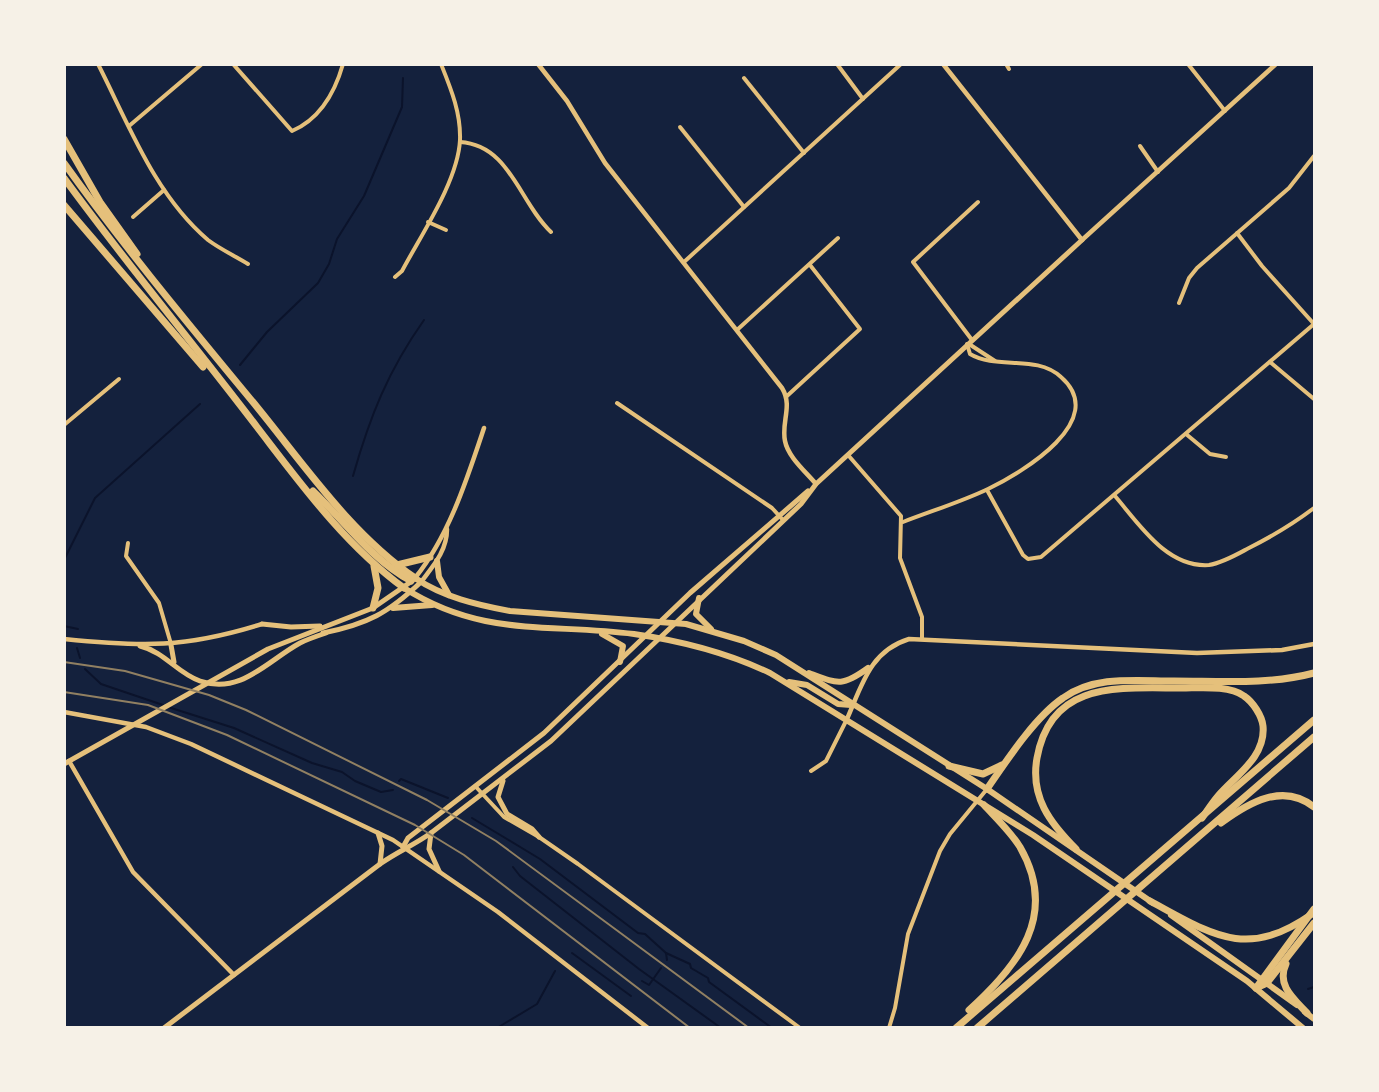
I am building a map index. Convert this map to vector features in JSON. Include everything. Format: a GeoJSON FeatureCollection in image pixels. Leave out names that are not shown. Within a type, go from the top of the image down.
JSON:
{"type":"FeatureCollection","features":[{"type":"Feature","properties":{"kind":"highway"},"geometry":{"type":"LineString","coordinates":[[64,139],[99,202],[180,315]]}},
{"type":"Feature","properties":{"kind":"highway"},"geometry":{"type":"LineString","coordinates":[[64,163],[115,234],[320,484],[369,539],[416,580]]}},
{"type":"Feature","properties":{"kind":"highway"},"geometry":{"type":"LineString","coordinates":[[64,178],[140,280],[289,469],[374,566],[407,590],[433,605],[495,625],[658,638],[735,656],[785,681],[981,803],[1170,927],[1256,988],[1303,1028]]}},
{"type":"Feature","properties":{"kind":"highway"},"geometry":{"type":"LineString","coordinates":[[64,205],[245,412]]}},
{"type":"Feature","properties":{"kind":"highway"},"geometry":{"type":"LineString","coordinates":[[289,469],[374,555],[394,572],[450,596],[510,611],[673,622],[716,632],[776,655],[987,789],[1076,849],[1264,980],[1314,1019]]}},
{"type":"Feature","properties":{"kind":"highway"},"geometry":{"type":"LineString","coordinates":[[397,565],[434,559],[439,577],[450,596]]}},
{"type":"Feature","properties":{"kind":"highway"},"geometry":{"type":"LineString","coordinates":[[373,608],[378,588],[374,566]]}},
{"type":"Feature","properties":{"kind":"highway"},"geometry":{"type":"LineString","coordinates":[[699,598],[696,614],[702,623],[716,632]]}},
{"type":"Feature","properties":{"kind":"highway"},"geometry":{"type":"LineString","coordinates":[[393,608],[433,605]]}},
{"type":"Feature","properties":{"kind":"highway"},"geometry":{"type":"LineString","coordinates":[[599,632],[623,646],[620,662]]}},
{"type":"Feature","properties":{"kind":"highway"},"geometry":{"type":"LineString","coordinates":[[799,669],[840,683],[853,680],[868,668]]}},
{"type":"Feature","properties":{"kind":"highway"},"geometry":{"type":"LineString","coordinates":[[987,789],[1049,709],[1063,697],[1088,685],[1114,681],[1246,682],[1314,673]]}},
{"type":"Feature","properties":{"kind":"highway"},"geometry":{"type":"LineString","coordinates":[[785,681],[807,685],[838,704],[853,705]]}},
{"type":"Feature","properties":{"kind":"highway"},"geometry":{"type":"LineString","coordinates":[[1076,849],[1045,814],[1039,800],[1035,765],[1046,728],[1061,709],[1076,698],[1092,692],[1128,688],[1221,689],[1244,695],[1251,702],[1264,727],[1259,747],[1251,762],[1218,796],[1202,818]]}},
{"type":"Feature","properties":{"kind":"highway"},"geometry":{"type":"LineString","coordinates":[[956,1028],[1314,720]]}},
{"type":"Feature","properties":{"kind":"highway"},"geometry":{"type":"LineString","coordinates":[[977,1028],[1314,737]]}},
{"type":"Feature","properties":{"kind":"highway"},"geometry":{"type":"LineString","coordinates":[[949,766],[983,774],[1006,762]]}},
{"type":"Feature","properties":{"kind":"highway"},"geometry":{"type":"LineString","coordinates":[[1178,855],[1256,800],[1290,796],[1314,807]]}},
{"type":"Feature","properties":{"kind":"highway"},"geometry":{"type":"LineString","coordinates":[[951,1028],[1015,963],[1031,927],[1034,890],[1025,858],[1018,845],[981,803]]}},
{"type":"Feature","properties":{"kind":"highway"},"geometry":{"type":"LineString","coordinates":[[1150,901],[1218,936],[1242,940],[1266,938],[1313,911]]}},
{"type":"Feature","properties":{"kind":"highway"},"geometry":{"type":"LineString","coordinates":[[1264,980],[1313,911]]}},
{"type":"Feature","properties":{"kind":"highway"},"geometry":{"type":"LineString","coordinates":[[1307,1013],[1288,992],[1283,980],[1283,970],[1314,923]]}},
{"type":"Feature","properties":{"kind":"highway"},"geometry":{"type":"LineString","coordinates":[[1256,988],[1293,952]]}},
{"type":"Feature","properties":{"kind":"main road"},"geometry":{"type":"LineString","coordinates":[[164,1028],[403,847],[417,843],[503,779],[598,698],[814,486],[1082,240]]}},
{"type":"Feature","properties":{"kind":"main road"},"geometry":{"type":"LineString","coordinates":[[403,847],[408,838],[544,733],[661,621],[781,518]]}},
{"type":"Feature","properties":{"kind":"main road"},"geometry":{"type":"LineString","coordinates":[[298,638],[363,623],[393,608],[416,580]]}},
{"type":"Feature","properties":{"kind":"main road"},"geometry":{"type":"LineString","coordinates":[[66,763],[268,649],[324,625],[373,608],[407,590],[416,580]]}},
{"type":"Feature","properties":{"kind":"main road"},"geometry":{"type":"LineString","coordinates":[[262,624],[291,627],[324,625]]}},
{"type":"Feature","properties":{"kind":"main road"},"geometry":{"type":"LineString","coordinates":[[140,646],[153,649],[198,680],[215,685],[232,684],[245,680],[300,644],[326,633]]}},
{"type":"Feature","properties":{"kind":"main road"},"geometry":{"type":"LineString","coordinates":[[171,645],[174,662]]}},
{"type":"Feature","properties":{"kind":"main road"},"geometry":{"type":"LineString","coordinates":[[503,779],[498,797],[502,808],[539,837]]}},
{"type":"Feature","properties":{"kind":"main road"},"geometry":{"type":"LineString","coordinates":[[378,833],[382,846],[380,864]]}},
{"type":"Feature","properties":{"kind":"main road"},"geometry":{"type":"LineString","coordinates":[[431,833],[429,849],[439,871]]}},
{"type":"Feature","properties":{"kind":"street"},"geometry":{"type":"LineString","coordinates":[[98,64],[164,190],[187,219],[210,241],[248,264]]}},
{"type":"Feature","properties":{"kind":"street"},"geometry":{"type":"LineString","coordinates":[[129,126],[202,64]]}},
{"type":"Feature","properties":{"kind":"street"},"geometry":{"type":"LineString","coordinates":[[233,64],[292,131],[318,114],[338,81],[343,64]]}},
{"type":"Feature","properties":{"kind":"street"},"geometry":{"type":"LineString","coordinates":[[395,277],[402,271],[428,222],[451,174],[460,142],[456,104],[441,64]]}},
{"type":"Feature","properties":{"kind":"street"},"geometry":{"type":"LineString","coordinates":[[538,64],[567,101],[605,162],[787,396],[785,442],[814,486]]}},
{"type":"Feature","properties":{"kind":"street"},"geometry":{"type":"LineString","coordinates":[[837,64],[863,99]]}},
{"type":"Feature","properties":{"kind":"street"},"geometry":{"type":"LineString","coordinates":[[684,262],[901,64]]}},
{"type":"Feature","properties":{"kind":"street"},"geometry":{"type":"LineString","coordinates":[[943,64],[1082,240],[1276,64]]}},
{"type":"Feature","properties":{"kind":"street"},"geometry":{"type":"LineString","coordinates":[[1188,64],[1225,111]]}},
{"type":"Feature","properties":{"kind":"street"},"geometry":{"type":"LineString","coordinates":[[744,78],[804,153]]}},
{"type":"Feature","properties":{"kind":"street"},"geometry":{"type":"LineString","coordinates":[[680,127],[744,207]]}},
{"type":"Feature","properties":{"kind":"street"},"geometry":{"type":"LineString","coordinates":[[460,142],[483,147],[497,156],[541,222],[551,232]]}},
{"type":"Feature","properties":{"kind":"street"},"geometry":{"type":"LineString","coordinates":[[1140,146],[1158,172]]}},
{"type":"Feature","properties":{"kind":"street"},"geometry":{"type":"LineString","coordinates":[[1179,303],[1189,278],[1206,259],[1289,188],[1314,156]]}},
{"type":"Feature","properties":{"kind":"street"},"geometry":{"type":"LineString","coordinates":[[133,217],[164,190]]}},
{"type":"Feature","properties":{"kind":"street"},"geometry":{"type":"LineString","coordinates":[[978,202],[914,262],[970,342],[995,362]]}},
{"type":"Feature","properties":{"kind":"street"},"geometry":{"type":"LineString","coordinates":[[428,222],[446,230]]}},
{"type":"Feature","properties":{"kind":"street"},"geometry":{"type":"LineString","coordinates":[[987,490],[1023,555],[1035,560],[1115,496],[1314,324],[1262,266],[1237,233]]}},
{"type":"Feature","properties":{"kind":"street"},"geometry":{"type":"LineString","coordinates":[[737,330],[838,238]]}},
{"type":"Feature","properties":{"kind":"street"},"geometry":{"type":"LineString","coordinates":[[787,396],[860,329],[810,265]]}},
{"type":"Feature","properties":{"kind":"street"},"geometry":{"type":"LineString","coordinates":[[903,522],[987,490],[1017,472],[1061,438],[1072,426],[1077,406],[1070,387],[1053,371],[1023,363],[980,360],[970,354],[970,342]]}},
{"type":"Feature","properties":{"kind":"street"},"geometry":{"type":"LineString","coordinates":[[1270,362],[1314,399]]}},
{"type":"Feature","properties":{"kind":"street"},"geometry":{"type":"LineString","coordinates":[[64,425],[119,379]]}},
{"type":"Feature","properties":{"kind":"street"},"geometry":{"type":"LineString","coordinates":[[617,404],[772,508],[781,518]]}},
{"type":"Feature","properties":{"kind":"street"},"geometry":{"type":"LineString","coordinates":[[416,580],[434,559],[484,428]]}},
{"type":"Feature","properties":{"kind":"street"},"geometry":{"type":"LineString","coordinates":[[1186,434],[1210,454],[1226,457]]}},
{"type":"Feature","properties":{"kind":"street"},"geometry":{"type":"LineString","coordinates":[[848,455],[899,512],[903,522],[898,544],[900,558],[922,617],[922,639]]}},
{"type":"Feature","properties":{"kind":"street"},"geometry":{"type":"LineString","coordinates":[[1115,496],[1162,548],[1179,559],[1210,565],[1277,534],[1314,508]]}},
{"type":"Feature","properties":{"kind":"street"},"geometry":{"type":"LineString","coordinates":[[128,543],[126,556],[159,603],[171,645]]}},
{"type":"Feature","properties":{"kind":"street"},"geometry":{"type":"LineString","coordinates":[[64,639],[140,646],[171,645],[262,624]]}},
{"type":"Feature","properties":{"kind":"street"},"geometry":{"type":"LineString","coordinates":[[812,771],[826,761],[868,668],[876,657],[896,643],[922,639],[1197,652],[1273,651],[1314,644]]}},
{"type":"Feature","properties":{"kind":"street"},"geometry":{"type":"LineString","coordinates":[[64,712],[146,727],[191,744],[378,833],[403,847],[498,912],[648,1028]]}},
{"type":"Feature","properties":{"kind":"street"},"geometry":{"type":"LineString","coordinates":[[66,763],[133,872],[234,975]]}},
{"type":"Feature","properties":{"kind":"street"},"geometry":{"type":"LineString","coordinates":[[476,787],[504,817],[539,837],[800,1028]]}},
{"type":"Feature","properties":{"kind":"street"},"geometry":{"type":"LineString","coordinates":[[889,1028],[895,1008],[905,943],[926,886],[950,834],[981,803],[987,789]]}},
{"type":"Feature","properties":{"kind":"waterway"},"geometry":{"type":"LineString","coordinates":[[240,365],[267,332],[318,283],[329,264],[337,239],[364,196],[402,107],[403,78]]}},
{"type":"Feature","properties":{"kind":"waterway"},"geometry":{"type":"LineString","coordinates":[[353,476],[381,395],[400,357],[424,320]]}},
{"type":"Feature","properties":{"kind":"waterway"},"geometry":{"type":"LineString","coordinates":[[64,560],[95,498],[200,404]]}},
{"type":"Feature","properties":{"kind":"waterway"},"geometry":{"type":"LineString","coordinates":[[64,626],[78,629]]}},
{"type":"Feature","properties":{"kind":"waterway"},"geometry":{"type":"LineString","coordinates":[[77,648],[80,658]]}},
{"type":"Feature","properties":{"kind":"waterway"},"geometry":{"type":"LineString","coordinates":[[85,669],[101,684],[163,705]]}},
{"type":"Feature","properties":{"kind":"waterway"},"geometry":{"type":"LineString","coordinates":[[168,707],[234,728],[312,763],[342,772],[355,781],[381,792],[393,790]]}},
{"type":"Feature","properties":{"kind":"waterway"},"geometry":{"type":"LineString","coordinates":[[399,781],[401,779],[448,798]]}},
{"type":"Feature","properties":{"kind":"waterway"},"geometry":{"type":"LineString","coordinates":[[472,818],[540,859],[638,933],[645,934],[666,953],[690,964],[691,968],[708,978],[709,982],[772,1028]]}},
{"type":"Feature","properties":{"kind":"waterway"},"geometry":{"type":"LineString","coordinates":[[513,867],[520,876],[639,969],[721,1028]]}},
{"type":"Feature","properties":{"kind":"waterway"},"geometry":{"type":"LineString","coordinates":[[572,953],[631,996]]}},
{"type":"Feature","properties":{"kind":"waterway"},"geometry":{"type":"LineString","coordinates":[[666,953],[667,960]]}},
{"type":"Feature","properties":{"kind":"waterway"},"geometry":{"type":"LineString","coordinates":[[642,981],[649,985],[661,968]]}},
{"type":"Feature","properties":{"kind":"waterway"},"geometry":{"type":"LineString","coordinates":[[497,1028],[537,1004],[555,971]]}},
{"type":"Feature","properties":{"kind":"waterway"},"geometry":{"type":"LineString","coordinates":[[1308,989],[1314,987]]}},
{"type":"Feature","properties":{"kind":"waterway"},"geometry":{"type":"LineString","coordinates":[[1261,1028],[1275,1028]]}},
{"type":"Feature","properties":{"kind":"railway"},"geometry":{"type":"LineString","coordinates":[[64,662],[125,671],[209,695],[246,710],[427,800],[496,841],[749,1028]]}},
{"type":"Feature","properties":{"kind":"railway"},"geometry":{"type":"LineString","coordinates":[[64,692],[148,705],[227,735],[415,825],[464,855],[690,1028]]}}]}
